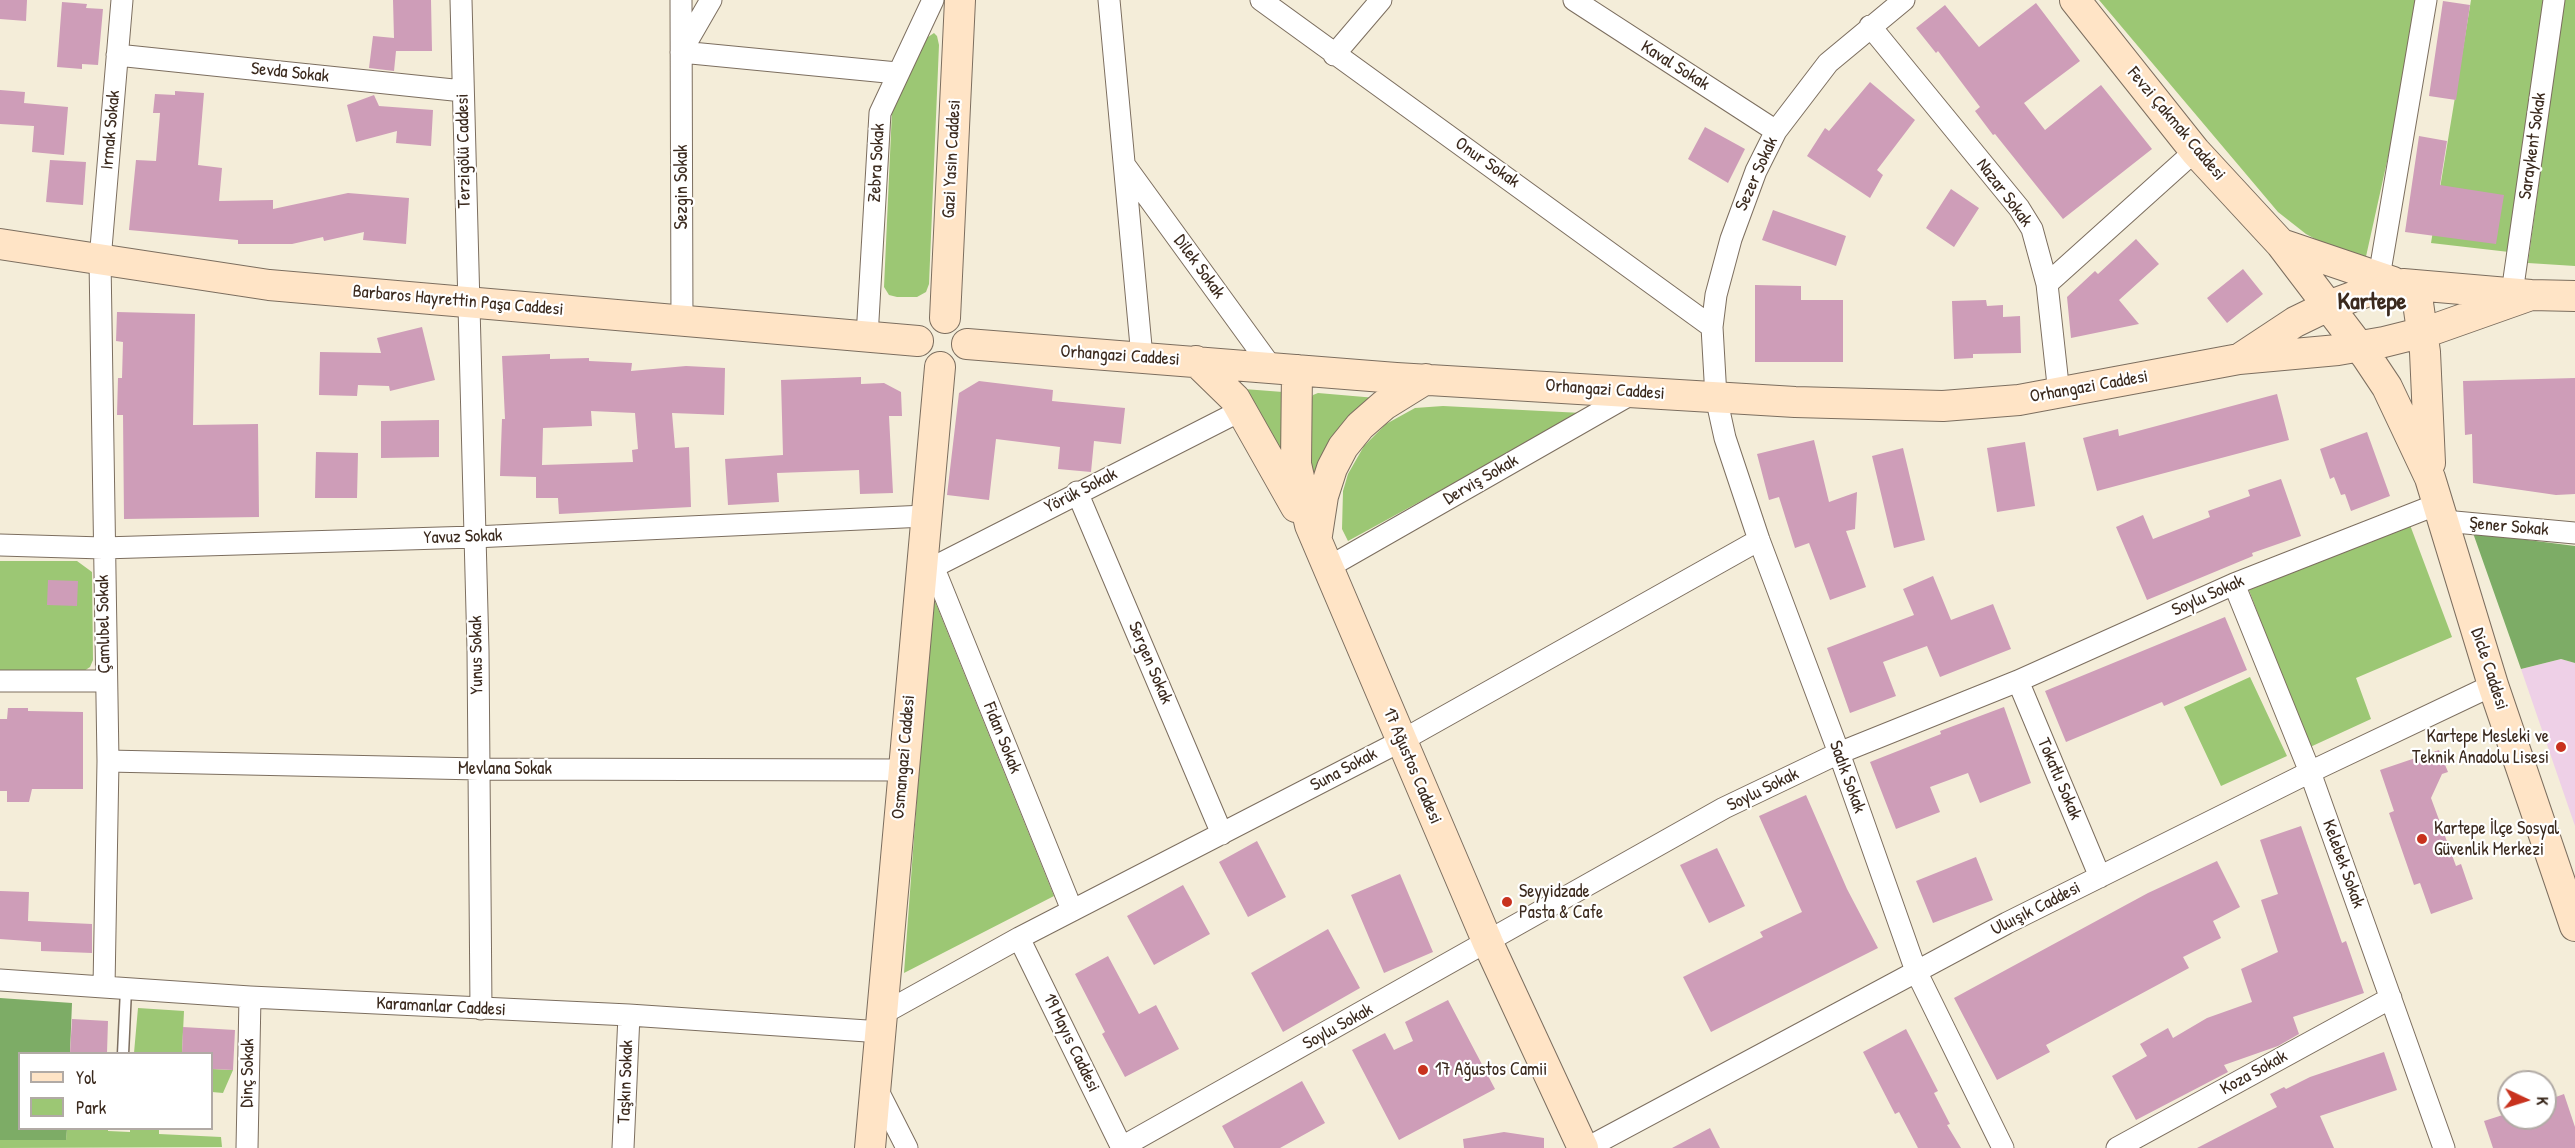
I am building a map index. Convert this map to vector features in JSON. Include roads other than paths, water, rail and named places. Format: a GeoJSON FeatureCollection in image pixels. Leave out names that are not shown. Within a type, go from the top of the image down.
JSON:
{"type":"FeatureCollection","features":[{"type":"Feature","properties":{"kind":"street","name":"Irmak Sokak"},"geometry":{"type":"LineString","coordinates":[[100,260],[122,0]]}},
{"type":"Feature","properties":{"kind":"street","name":"Terzigölü Caddesi"},"geometry":{"type":"LineString","coordinates":[[461,0],[468,301]]}},
{"type":"Feature","properties":{"kind":"street","name":"Sezgin Sokak"},"geometry":{"type":"LineString","coordinates":[[681,0],[682,322]]}},
{"type":"Feature","properties":{"kind":"street"},"geometry":{"type":"LineString","coordinates":[[711,0],[681,52],[897,73]]}},
{"type":"Feature","properties":{"kind":"street","name":"Zebra Sokak"},"geometry":{"type":"LineString","coordinates":[[867,337],[880,113],[933,0]]}},
{"type":"Feature","properties":{"kind":"street","name":"Gazi Yasin Caddesi"},"geometry":{"type":"LineString","coordinates":[[945,318],[960,0]]}},
{"type":"Feature","properties":{"kind":"street"},"geometry":{"type":"LineString","coordinates":[[1109,0],[1142,357]]}},
{"type":"Feature","properties":{"kind":"street","name":"Onur Sokak"},"geometry":{"type":"LineString","coordinates":[[1261,0],[1712,327]]}},
{"type":"Feature","properties":{"kind":"street"},"geometry":{"type":"LineString","coordinates":[[1334,55],[1381,0]]}},
{"type":"Feature","properties":{"kind":"street","name":"Kaval Sokak"},"geometry":{"type":"LineString","coordinates":[[1574,0],[1776,131]]}},
{"type":"Feature","properties":{"kind":"street","name":"Sezer Sokak"},"geometry":{"type":"LineString","coordinates":[[1716,397],[1712,327],[1716,295],[1731,239],[1756,171],[1776,131],[1828,63],[1904,0]]}},
{"type":"Feature","properties":{"kind":"street","name":"Fevzi Çakmak Caddesi"},"geometry":{"type":"LineString","coordinates":[[2075,0],[2195,151],[2281,244],[2359,346],[2386,387],[2437,501]]}},
{"type":"Feature","properties":{"kind":"street"},"geometry":{"type":"LineString","coordinates":[[2388,281],[2426,0]]}},
{"type":"Feature","properties":{"kind":"street","name":"Saraykent Sokak"},"geometry":{"type":"LineString","coordinates":[[2522,294],[2554,0]]}},
{"type":"Feature","properties":{"kind":"street","name":"Nazar Sokak"},"geometry":{"type":"LineString","coordinates":[[1870,26],[2019,208],[2032,229],[2047,284],[2059,394]]}},
{"type":"Feature","properties":{"kind":"street","name":"Sevda Sokak"},"geometry":{"type":"LineString","coordinates":[[117,56],[463,91]]}},
{"type":"Feature","properties":{"kind":"street"},"geometry":{"type":"LineString","coordinates":[[2047,284],[2195,151]]}},
{"type":"Feature","properties":{"kind":"street","name":"Dilek Sokak"},"geometry":{"type":"LineString","coordinates":[[1125,167],[1284,369]]}},
{"type":"Feature","properties":{"kind":"street","name":"Barbaros Hayrettin Paşa Caddesi"},"geometry":{"type":"LineString","coordinates":[[0,244],[269,285],[918,341]]}},
{"type":"Feature","properties":{"kind":"street"},"geometry":{"type":"LineString","coordinates":[[2281,244],[2388,281],[2522,294],[2575,296]]}},
{"type":"Feature","properties":{"kind":"street","name":"Çamlıbel Sokak"},"geometry":{"type":"LineString","coordinates":[[100,260],[108,761],[104,987]]}},
{"type":"Feature","properties":{"kind":"street"},"geometry":{"type":"LineString","coordinates":[[2239,359],[2295,322],[2388,281]]}},
{"type":"Feature","properties":{"kind":"street"},"geometry":{"type":"LineString","coordinates":[[2388,281],[2418,303],[2424,332],[2437,501]]}},
{"type":"Feature","properties":{"kind":"street","name":"Orhangazi Caddesi"},"geometry":{"type":"LineString","coordinates":[[967,344],[1426,379],[1716,397],[1943,406],[2059,394],[2239,359],[2359,346],[2424,332],[2522,294]]}},
{"type":"Feature","properties":{"kind":"street","name":"Yunus Sokak"},"geometry":{"type":"LineString","coordinates":[[468,301],[479,769],[481,1009]]}},
{"type":"Feature","properties":{"kind":"street"},"geometry":{"type":"LineString","coordinates":[[937,318],[945,318],[958,324],[964,330],[967,344],[960,360],[940,367],[923,357],[918,341],[924,327],[937,318]]}},
{"type":"Feature","properties":{"kind":"street"},"geometry":{"type":"LineString","coordinates":[[1196,361],[1235,399],[1322,554]]}},
{"type":"Feature","properties":{"kind":"street","name":"Osmangazi Caddesi"},"geometry":{"type":"LineString","coordinates":[[870,1148],[883,1023],[903,770],[927,570],[925,516],[940,367]]}},
{"type":"Feature","properties":{"kind":"street","name":"17 Ağustos Caddesi"},"geometry":{"type":"LineString","coordinates":[[1284,369],[1296,464],[1305,507],[1322,554],[1488,943],[1585,1148]]}},
{"type":"Feature","properties":{"kind":"street"},"geometry":{"type":"LineString","coordinates":[[1322,554],[1323,495],[1332,468],[1343,447],[1360,426],[1384,405],[1426,379]]}},
{"type":"Feature","properties":{"kind":"street","name":"Derviş Sokak"},"geometry":{"type":"LineString","coordinates":[[1322,554],[1635,392]]}},
{"type":"Feature","properties":{"kind":"street","name":"Sadık Sokak"},"geometry":{"type":"LineString","coordinates":[[1716,397],[1725,438],[1759,540],[1839,753],[1916,970],[2003,1148]]}},
{"type":"Feature","properties":{"kind":"street","name":"Yörük Sokak"},"geometry":{"type":"LineString","coordinates":[[927,570],[1242,410]]}},
{"type":"Feature","properties":{"kind":"street","name":"Sergen Sokak"},"geometry":{"type":"LineString","coordinates":[[1077,492],[1222,834]]}},
{"type":"Feature","properties":{"kind":"street","name":"Şener Sokak"},"geometry":{"type":"LineString","coordinates":[[2437,501],[2575,533]]}},
{"type":"Feature","properties":{"kind":"street","name":"Soylu Sokak"},"geometry":{"type":"LineString","coordinates":[[1122,1147],[1488,943],[1724,808],[1839,753],[2018,681],[2234,584],[2437,501]]}},
{"type":"Feature","properties":{"kind":"street","name":"Dicle Caddesi"},"geometry":{"type":"LineString","coordinates":[[2437,501],[2493,685],[2575,926]]}},
{"type":"Feature","properties":{"kind":"street","name":"Yavuz Sokak"},"geometry":{"type":"LineString","coordinates":[[0,545],[103,548],[474,537],[925,516]]}},
{"type":"Feature","properties":{"kind":"street","name":"Suna Sokak"},"geometry":{"type":"LineString","coordinates":[[883,1023],[1019,938],[1401,741],[1759,540]]}},
{"type":"Feature","properties":{"kind":"street","name":"Fidan Sokak"},"geometry":{"type":"LineString","coordinates":[[927,570],[1072,910]]}},
{"type":"Feature","properties":{"kind":"street","name":"Kelebek Sokak"},"geometry":{"type":"LineString","coordinates":[[2234,584],[2310,772],[2444,1148]]}},
{"type":"Feature","properties":{"kind":"street"},"geometry":{"type":"LineString","coordinates":[[0,681],[105,681]]}},
{"type":"Feature","properties":{"kind":"street","name":"Tokatlı Sokak"},"geometry":{"type":"LineString","coordinates":[[2018,681],[2100,876]]}},
{"type":"Feature","properties":{"kind":"street","name":"Uluışık Caddesi"},"geometry":{"type":"LineString","coordinates":[[1585,1148],[1916,970],[2100,876],[2493,685]]}},
{"type":"Feature","properties":{"kind":"street","name":"Mevlana Sokak"},"geometry":{"type":"LineString","coordinates":[[108,761],[479,769],[903,770]]}},
{"type":"Feature","properties":{"kind":"street","name":"19 Mayıs Caddesi"},"geometry":{"type":"LineString","coordinates":[[1019,938],[1122,1147]]}},
{"type":"Feature","properties":{"kind":"street","name":"Karamanlar Caddesi"},"geometry":{"type":"LineString","coordinates":[[0,980],[250,997],[481,1009],[883,1023]]}},
{"type":"Feature","properties":{"kind":"street","name":"Dinç Sokak"},"geometry":{"type":"LineString","coordinates":[[247,1148],[250,997]]}},
{"type":"Feature","properties":{"kind":"street","name":"Koza Sokak"},"geometry":{"type":"LineString","coordinates":[[2117,1148],[2391,998]]}},
{"type":"Feature","properties":{"kind":"street","name":"Taşkın Sokak"},"geometry":{"type":"LineString","coordinates":[[623,1148],[629,1015]]}},
{"type":"Feature","properties":{"kind":"street"},"geometry":{"type":"LineString","coordinates":[[876,1087],[907,1148]]}},
{"type":"Feature","properties":{"kind":"lane"},"geometry":{"type":"LineString","coordinates":[[123,1052],[126,989]]}},
{"type":"Feature","properties":{"kind":"place","name":"Kartepe Mesleki ve Teknik Anadolu Lisesi"},"geometry":{"type":"Point","coordinates":[2561,747]}},
{"type":"Feature","properties":{"kind":"place","name":"Kartepe İlçe Sosyal Güvenlik Merkezi"},"geometry":{"type":"Point","coordinates":[2422,839]}},
{"type":"Feature","properties":{"kind":"place","name":"Seyyidzade Pasta & Cafe"},"geometry":{"type":"Point","coordinates":[1507,902]}},
{"type":"Feature","properties":{"kind":"place","name":"17 Ağustos Camii"},"geometry":{"type":"Point","coordinates":[1423,1070]}},
{"type":"Feature","properties":{"kind":"district","name":"Kartepe"},"geometry":{"type":"Point","coordinates":[2372,303]}}]}
